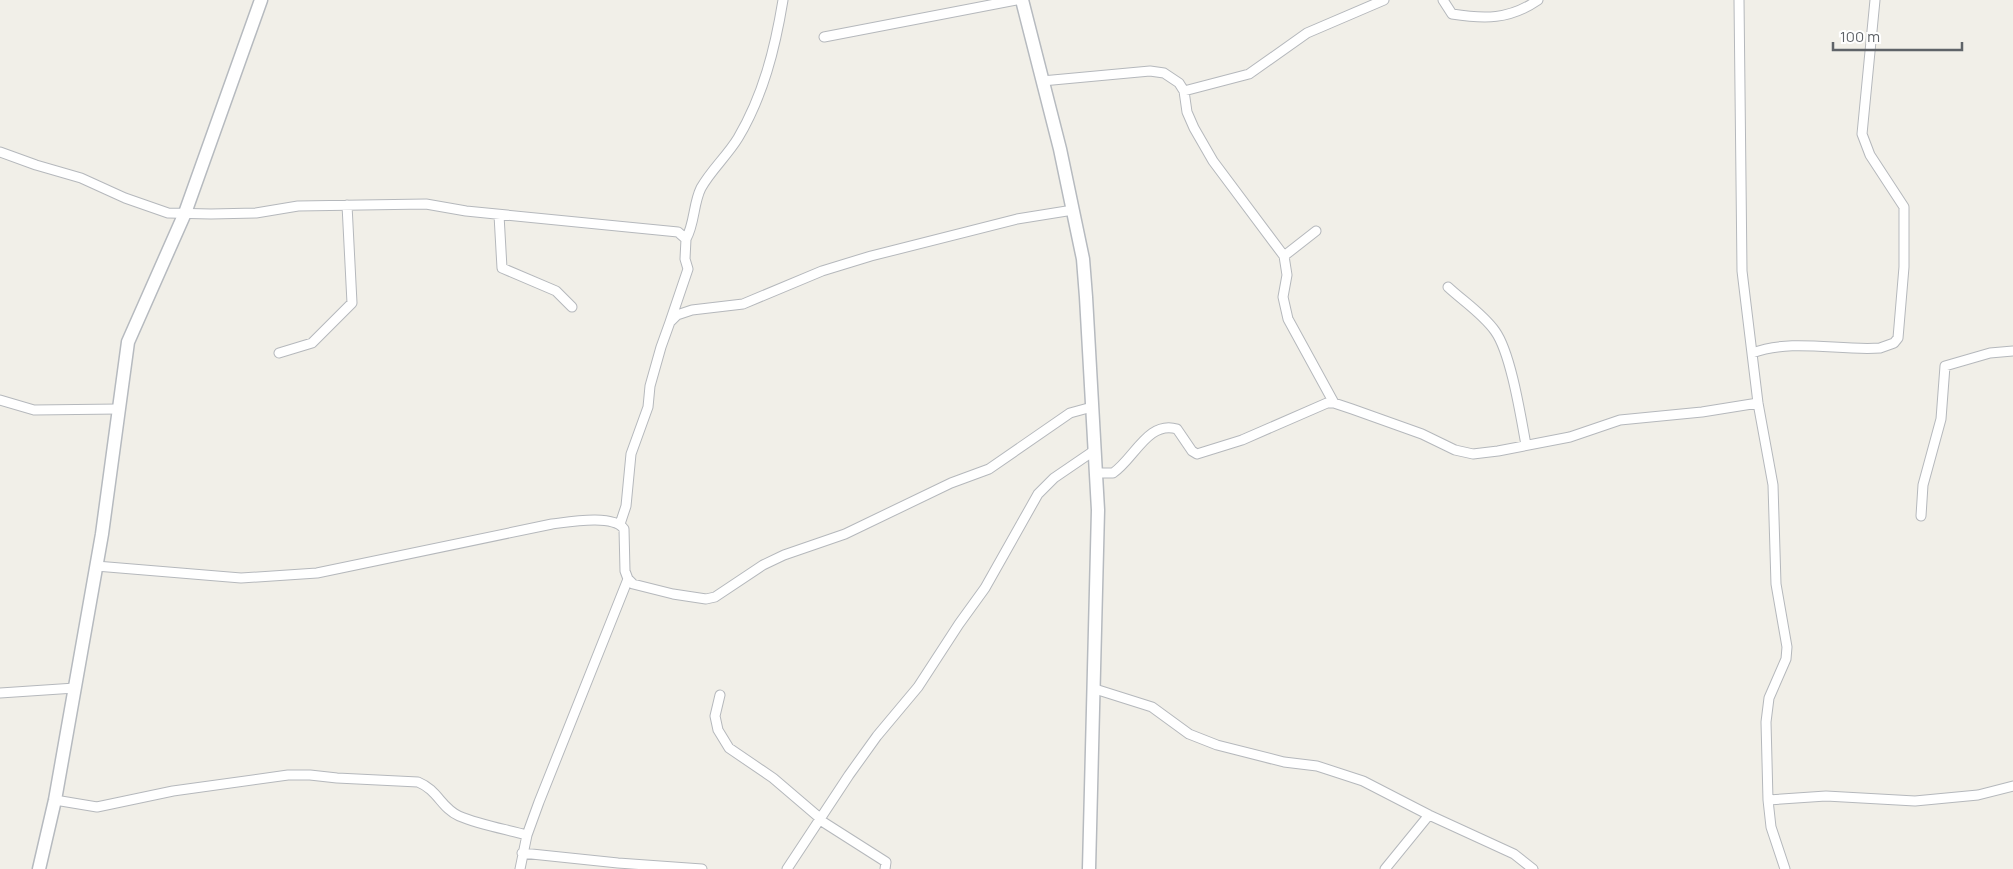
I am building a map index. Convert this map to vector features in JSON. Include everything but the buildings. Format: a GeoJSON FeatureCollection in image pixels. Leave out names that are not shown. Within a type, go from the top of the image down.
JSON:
{"type":"FeatureCollection","features":[{"type":"Feature","properties":{"kind":"main road"},"geometry":{"type":"LineString","coordinates":[[39,869],[55,800],[96,566],[125,358],[131,333],[185,213],[261,0]]}},
{"type":"Feature","properties":{"kind":"main road"},"geometry":{"type":"LineString","coordinates":[[1022,0],[1060,148],[1083,259],[1098,510],[1089,869]]}},
{"type":"Feature","properties":{"kind":"street"},"geometry":{"type":"LineString","coordinates":[[783,0],[773,53],[755,106],[737,140],[701,188],[692,226],[686,239],[685,259],[688,269],[650,386],[648,406],[631,454],[626,506],[620,524],[625,533],[625,571],[628,579],[633,584],[673,594],[706,599],[715,597],[762,565],[784,555],[845,534],[951,483],[989,469],[1070,413],[1092,407]]}},
{"type":"Feature","properties":{"kind":"street"},"geometry":{"type":"LineString","coordinates":[[824,37],[1016,0]]}},
{"type":"Feature","properties":{"kind":"street"},"geometry":{"type":"LineString","coordinates":[[1184,92],[1249,74],[1307,33],[1384,0]]}},
{"type":"Feature","properties":{"kind":"street"},"geometry":{"type":"LineString","coordinates":[[1443,0],[1452,14],[1484,19],[1510,14],[1538,0]]}},
{"type":"Feature","properties":{"kind":"street"},"geometry":{"type":"LineString","coordinates":[[1739,0],[1742,271],[1758,403],[1774,486],[1776,584],[1787,647],[1786,659],[1769,698],[1767,710],[1768,800],[1772,827],[1785,869]]}},
{"type":"Feature","properties":{"kind":"street"},"geometry":{"type":"LineString","coordinates":[[1752,353],[1792,346],[1880,348],[1894,343],[1898,338],[1904,267],[1904,207],[1870,155],[1862,134],[1875,0]]}},
{"type":"Feature","properties":{"kind":"street"},"geometry":{"type":"LineString","coordinates":[[1042,81],[1150,71],[1172,76],[1184,92],[1187,112],[1213,162],[1284,256],[1287,275],[1283,297],[1288,319],[1334,403]]}},
{"type":"Feature","properties":{"kind":"street"},"geometry":{"type":"LineString","coordinates":[[0,152],[36,166],[81,178],[148,208],[168,213],[256,213],[298,206],[426,204],[499,215],[678,232],[686,239]]}},
{"type":"Feature","properties":{"kind":"street"},"geometry":{"type":"LineString","coordinates":[[279,353],[312,343],[347,311],[352,303],[347,205]]}},
{"type":"Feature","properties":{"kind":"street"},"geometry":{"type":"LineString","coordinates":[[670,322],[677,315],[685,311],[743,304],[822,272],[871,256],[1017,219],[1073,210]]}},
{"type":"Feature","properties":{"kind":"street"},"geometry":{"type":"LineString","coordinates":[[499,215],[502,268],[556,291],[572,308]]}},
{"type":"Feature","properties":{"kind":"street"},"geometry":{"type":"LineString","coordinates":[[1284,256],[1316,231]]}},
{"type":"Feature","properties":{"kind":"street"},"geometry":{"type":"LineString","coordinates":[[1448,286],[1495,331],[1501,343],[1514,386],[1526,446]]}},
{"type":"Feature","properties":{"kind":"street"},"geometry":{"type":"LineString","coordinates":[[679,298],[686,303],[704,309]]}},
{"type":"Feature","properties":{"kind":"street"},"geometry":{"type":"LineString","coordinates":[[1921,516],[1923,486],[1941,419],[1945,366],[1990,353],[2013,351]]}},
{"type":"Feature","properties":{"kind":"street"},"geometry":{"type":"LineString","coordinates":[[0,400],[34,410],[119,409]]}},
{"type":"Feature","properties":{"kind":"street"},"geometry":{"type":"LineString","coordinates":[[1096,473],[1113,473],[1148,436],[1164,427],[1177,429],[1192,451],[1197,454],[1242,440],[1318,406],[1334,403],[1422,434],[1454,450],[1473,454],[1570,437],[1620,420],[1758,403]]}},
{"type":"Feature","properties":{"kind":"street"},"geometry":{"type":"LineString","coordinates":[[787,869],[821,820],[848,775],[877,736],[918,687],[985,588],[1038,494],[1054,478],[1095,450]]}},
{"type":"Feature","properties":{"kind":"street"},"geometry":{"type":"LineString","coordinates":[[96,566],[201,576],[280,576],[317,573],[552,524],[590,520],[620,524]]}},
{"type":"Feature","properties":{"kind":"street"},"geometry":{"type":"LineString","coordinates":[[520,869],[527,835],[628,579]]}},
{"type":"Feature","properties":{"kind":"street"},"geometry":{"type":"LineString","coordinates":[[0,694],[75,688]]}},
{"type":"Feature","properties":{"kind":"street"},"geometry":{"type":"LineString","coordinates":[[1095,689],[1152,707],[1189,734],[1217,745],[1284,762],[1317,766],[1363,781],[1429,815],[1514,854],[1533,869]]}},
{"type":"Feature","properties":{"kind":"street"},"geometry":{"type":"LineString","coordinates":[[720,695],[715,716],[718,730],[729,748],[773,778],[821,820],[886,862],[885,869]]}},
{"type":"Feature","properties":{"kind":"street"},"geometry":{"type":"LineString","coordinates":[[55,800],[97,807],[173,791],[288,776],[310,775],[418,782],[430,787],[442,804],[458,816],[527,835]]}},
{"type":"Feature","properties":{"kind":"street"},"geometry":{"type":"LineString","coordinates":[[1768,800],[1826,796],[1915,801],[1978,795],[2013,786]]}},
{"type":"Feature","properties":{"kind":"street"},"geometry":{"type":"LineString","coordinates":[[1385,869],[1429,815]]}},
{"type":"Feature","properties":{"kind":"street"},"geometry":{"type":"LineString","coordinates":[[522,853],[702,869]]}}]}
